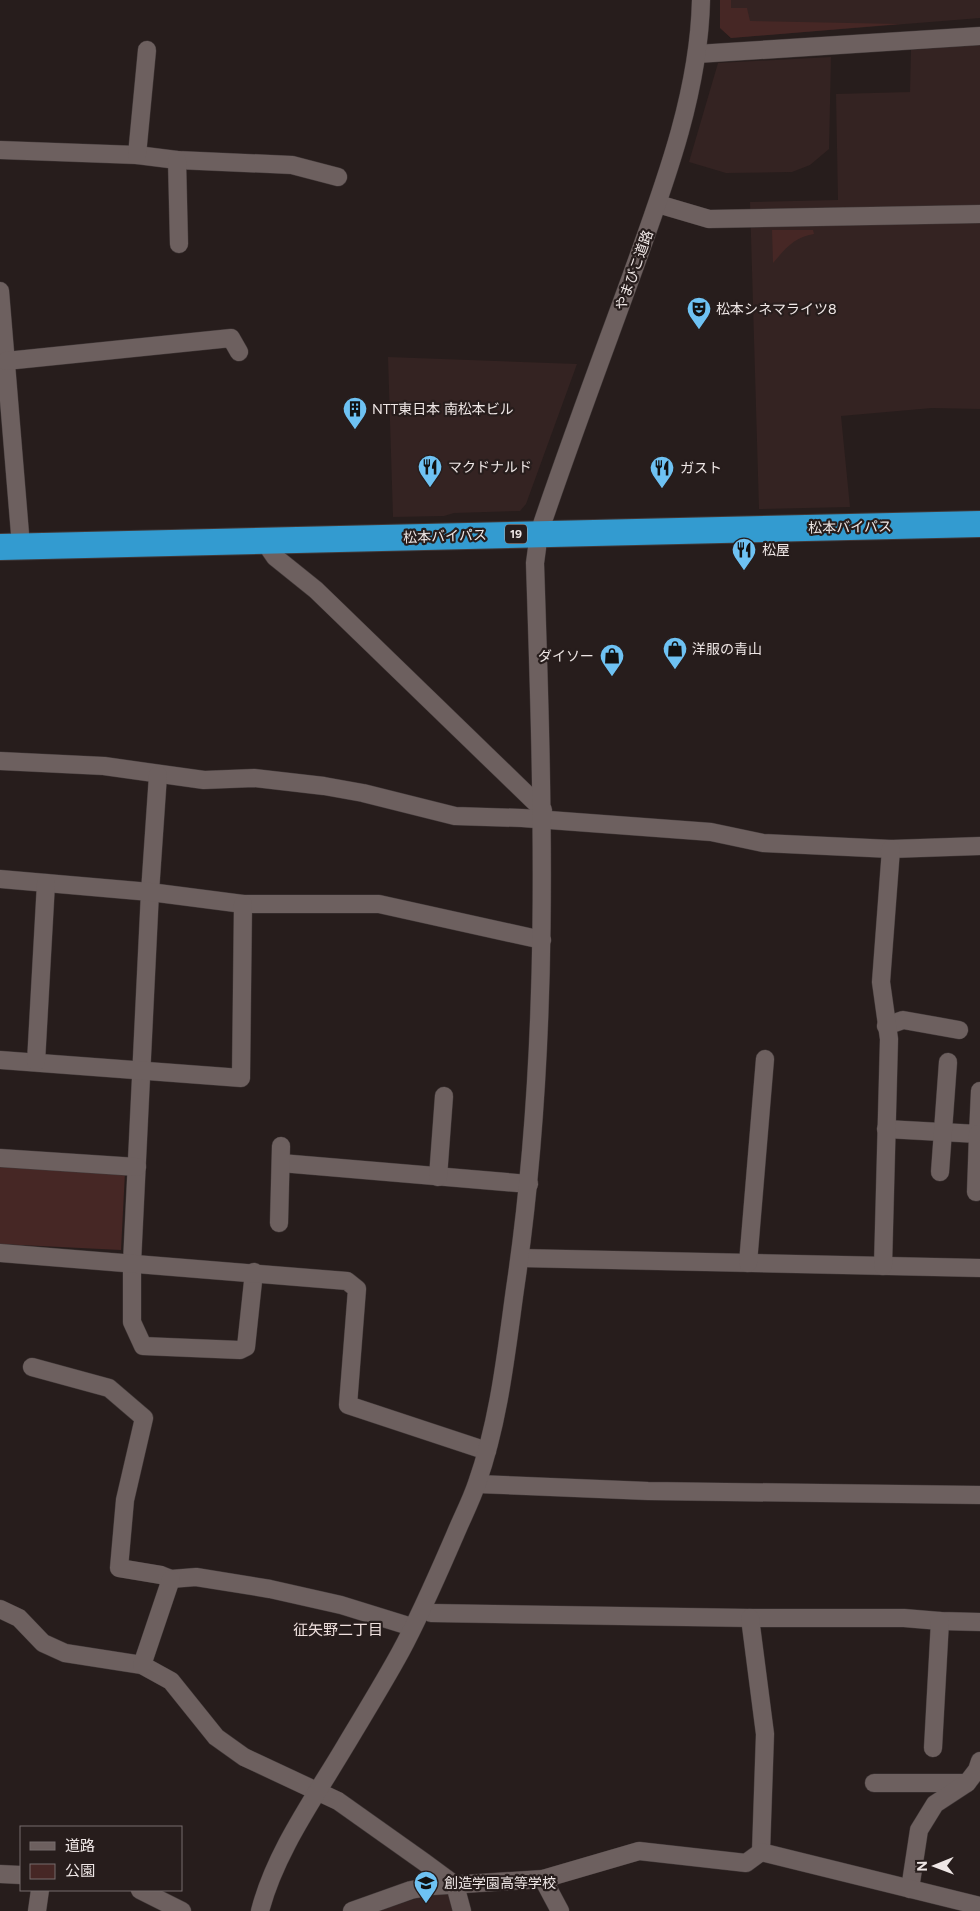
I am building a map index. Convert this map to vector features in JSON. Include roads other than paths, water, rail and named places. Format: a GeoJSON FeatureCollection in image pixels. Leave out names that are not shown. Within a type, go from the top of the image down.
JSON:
{"type":"FeatureCollection","features":[{"type":"Feature","properties":{"kind":"highway","name":"松本バイパス"},"geometry":{"type":"LineString","coordinates":[[10,547],[980,524]]}},
{"type":"Feature","properties":{"kind":"street","name":"やまびこ道路"},"geometry":{"type":"LineString","coordinates":[[260,1911],[264,1894],[282,1855],[402,1649],[477,1484],[486,1451],[500,1389],[520,1258],[537,1098],[542,940],[543,815],[535,563],[539,533],[658,204],[695,74],[701,0]]}},
{"type":"Feature","properties":{"kind":"street"},"geometry":{"type":"LineString","coordinates":[[698,54],[980,36]]}},
{"type":"Feature","properties":{"kind":"street"},"geometry":{"type":"LineString","coordinates":[[137,154],[147,50]]}},
{"type":"Feature","properties":{"kind":"street"},"geometry":{"type":"LineString","coordinates":[[0,150],[137,154],[177,160],[292,164],[338,177]]}},
{"type":"Feature","properties":{"kind":"street"},"geometry":{"type":"LineString","coordinates":[[177,160],[179,244]]}},
{"type":"Feature","properties":{"kind":"street"},"geometry":{"type":"LineString","coordinates":[[658,204],[709,218],[980,214]]}},
{"type":"Feature","properties":{"kind":"street"},"geometry":{"type":"LineString","coordinates":[[0,291],[6,361],[10,547]]}},
{"type":"Feature","properties":{"kind":"street"},"geometry":{"type":"LineString","coordinates":[[6,361],[231,338],[238,352]]}},
{"type":"Feature","properties":{"kind":"street"},"geometry":{"type":"LineString","coordinates":[[264,541],[275,557],[316,590],[543,815]]}},
{"type":"Feature","properties":{"kind":"street"},"geometry":{"type":"LineString","coordinates":[[0,760],[104,766],[204,780],[254,778],[306,784],[364,793],[455,816],[543,815],[711,832],[763,843],[891,849],[980,846]]}},
{"type":"Feature","properties":{"kind":"street"},"geometry":{"type":"LineString","coordinates":[[158,775],[150,892],[132,1263],[132,1322],[143,1346],[240,1350],[246,1347],[254,1272]]}},
{"type":"Feature","properties":{"kind":"street"},"geometry":{"type":"LineString","coordinates":[[883,1266],[889,1039],[881,982],[891,849]]}},
{"type":"Feature","properties":{"kind":"street"},"geometry":{"type":"LineString","coordinates":[[0,879],[150,892],[243,904],[379,904],[542,940]]}},
{"type":"Feature","properties":{"kind":"street"},"geometry":{"type":"LineString","coordinates":[[36,1062],[46,883]]}},
{"type":"Feature","properties":{"kind":"street"},"geometry":{"type":"LineString","coordinates":[[0,1060],[241,1078],[243,904]]}},
{"type":"Feature","properties":{"kind":"street"},"geometry":{"type":"LineString","coordinates":[[886,1026],[903,1020],[959,1030]]}},
{"type":"Feature","properties":{"kind":"street"},"geometry":{"type":"LineString","coordinates":[[748,1263],[765,1059]]}},
{"type":"Feature","properties":{"kind":"street"},"geometry":{"type":"LineString","coordinates":[[940,1172],[948,1062]]}},
{"type":"Feature","properties":{"kind":"street"},"geometry":{"type":"LineString","coordinates":[[976,1192],[980,1091]]}},
{"type":"Feature","properties":{"kind":"street"},"geometry":{"type":"LineString","coordinates":[[438,1178],[444,1096]]}},
{"type":"Feature","properties":{"kind":"street"},"geometry":{"type":"LineString","coordinates":[[886,1129],[978,1134]]}},
{"type":"Feature","properties":{"kind":"street"},"geometry":{"type":"LineString","coordinates":[[279,1223],[281,1154],[438,1178],[529,1184]]}},
{"type":"Feature","properties":{"kind":"street"},"geometry":{"type":"LineString","coordinates":[[0,1158],[137,1167]]}},
{"type":"Feature","properties":{"kind":"street"},"geometry":{"type":"LineString","coordinates":[[0,1253],[347,1281],[357,1290],[348,1405],[486,1451]]}},
{"type":"Feature","properties":{"kind":"street"},"geometry":{"type":"LineString","coordinates":[[520,1258],[980,1268]]}},
{"type":"Feature","properties":{"kind":"street"},"geometry":{"type":"LineString","coordinates":[[32,1367],[109,1388],[144,1418],[125,1500],[118,1568],[161,1575],[170,1579],[196,1577],[270,1589],[341,1604],[412,1627]]}},
{"type":"Feature","properties":{"kind":"street"},"geometry":{"type":"LineString","coordinates":[[477,1484],[648,1491],[980,1495]]}},
{"type":"Feature","properties":{"kind":"street"},"geometry":{"type":"LineString","coordinates":[[142,1665],[170,1579]]}},
{"type":"Feature","properties":{"kind":"street"},"geometry":{"type":"LineString","coordinates":[[0,1609],[19,1618],[43,1643],[65,1653],[142,1665],[171,1681],[216,1737],[244,1757],[338,1801],[455,1885],[462,1911]]}},
{"type":"Feature","properties":{"kind":"street"},"geometry":{"type":"LineString","coordinates":[[431,1614],[904,1618],[980,1622]]}},
{"type":"Feature","properties":{"kind":"street"},"geometry":{"type":"LineString","coordinates":[[750,1618],[765,1734],[761,1852]]}},
{"type":"Feature","properties":{"kind":"street"},"geometry":{"type":"LineString","coordinates":[[933,1748],[940,1621]]}},
{"type":"Feature","properties":{"kind":"street"},"geometry":{"type":"LineString","coordinates":[[910,1890],[919,1830],[935,1804],[967,1783],[977,1770],[980,1761]]}},
{"type":"Feature","properties":{"kind":"street"},"geometry":{"type":"LineString","coordinates":[[874,1783],[967,1783]]}},
{"type":"Feature","properties":{"kind":"street"},"geometry":{"type":"LineString","coordinates":[[352,1911],[411,1890],[543,1879],[639,1851],[746,1863],[761,1852]]}},
{"type":"Feature","properties":{"kind":"street"},"geometry":{"type":"LineString","coordinates":[[761,1852],[980,1906]]}},
{"type":"Feature","properties":{"kind":"street"},"geometry":{"type":"LineString","coordinates":[[0,1874],[20,1875]]}},
{"type":"Feature","properties":{"kind":"street"},"geometry":{"type":"LineString","coordinates":[[543,1879],[560,1911]]}},
{"type":"Feature","properties":{"kind":"street"},"geometry":{"type":"LineString","coordinates":[[37,1911],[40,1891]]}},
{"type":"Feature","properties":{"kind":"street"},"geometry":{"type":"LineString","coordinates":[[142,1891],[182,1911]]}},
{"type":"Feature","properties":{"kind":"place","name":"松本シネマライツ8"},"geometry":{"type":"Point","coordinates":[699,330]}},
{"type":"Feature","properties":{"kind":"place","name":"NTT東日本 南松本ビル"},"geometry":{"type":"Point","coordinates":[355,430]}},
{"type":"Feature","properties":{"kind":"place","name":"マクドナルド"},"geometry":{"type":"Point","coordinates":[430,488]}},
{"type":"Feature","properties":{"kind":"place","name":"ガスト"},"geometry":{"type":"Point","coordinates":[662,489]}},
{"type":"Feature","properties":{"kind":"place","name":"松屋"},"geometry":{"type":"Point","coordinates":[744,571]}},
{"type":"Feature","properties":{"kind":"place","name":"洋服の青山"},"geometry":{"type":"Point","coordinates":[675,670]}},
{"type":"Feature","properties":{"kind":"place","name":"ダイソー"},"geometry":{"type":"Point","coordinates":[612,677]}},
{"type":"Feature","properties":{"kind":"place","name":"創造学園高等学校"},"geometry":{"type":"Point","coordinates":[426,1904]}},
{"type":"Feature","properties":{"kind":"district","name":"征矢野二丁目"},"geometry":{"type":"Point","coordinates":[338,1630]}}]}
